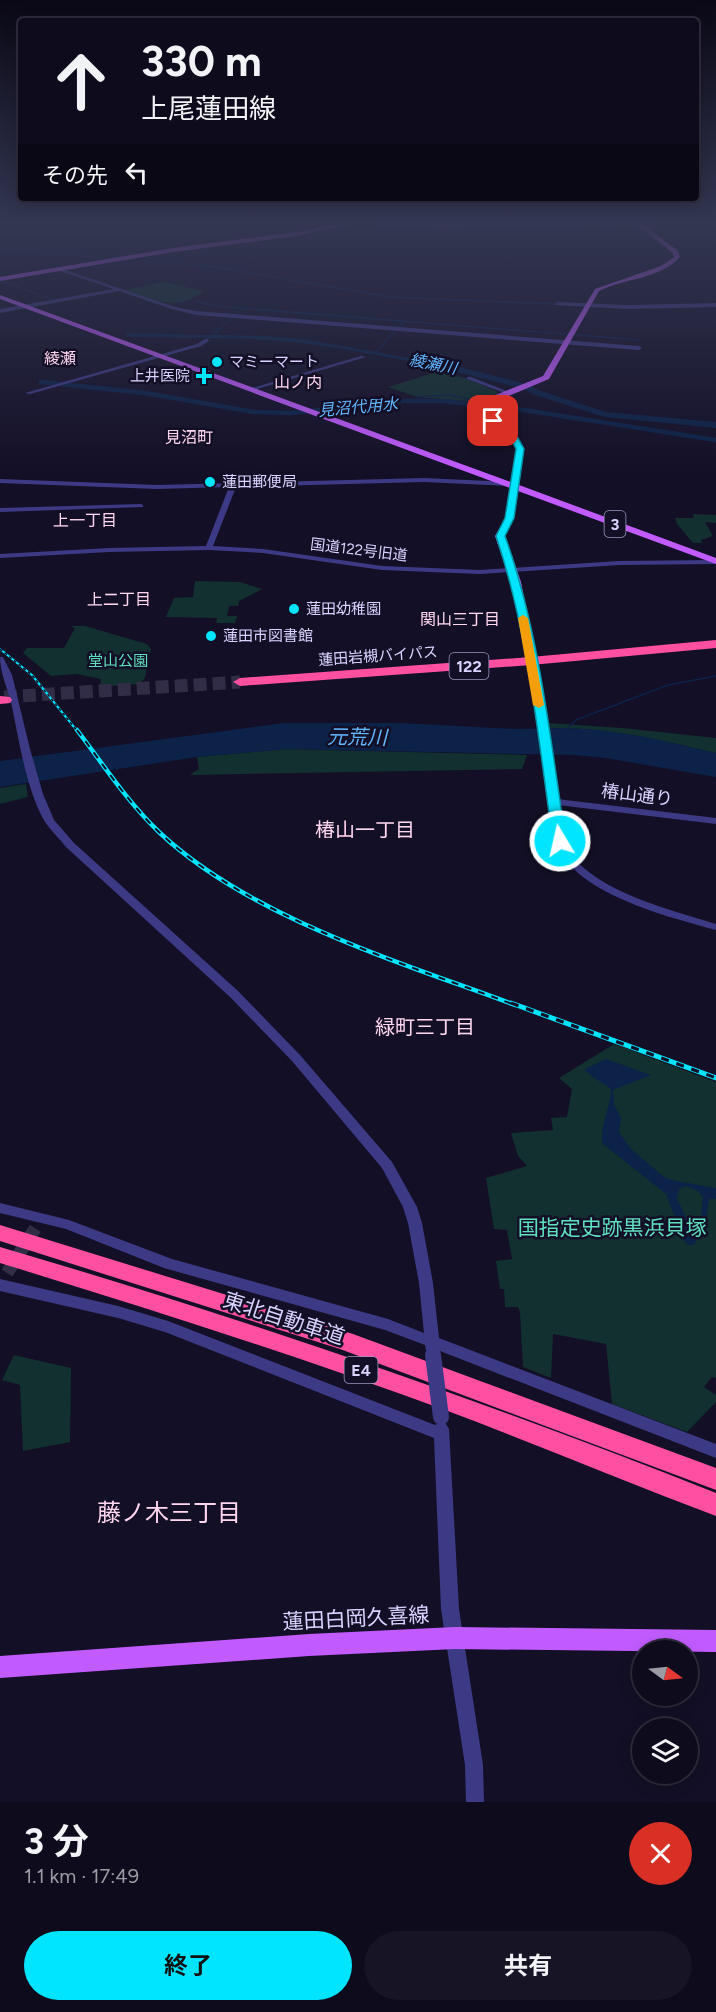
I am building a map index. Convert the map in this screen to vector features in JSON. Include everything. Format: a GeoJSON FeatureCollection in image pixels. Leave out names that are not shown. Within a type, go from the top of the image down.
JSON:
{"type":"FeatureCollection","features":[{"type":"Feature","properties":{"kind":"highway","name":"蓮田岩槻バイパス"},"geometry":{"type":"LineString","coordinates":[[240,683],[531,663],[716,644]]}},
{"type":"Feature","properties":{"kind":"highway","name":"122"},"geometry":{"type":"LineString","coordinates":[[647,651],[716,644]]}},
{"type":"Feature","properties":{"kind":"highway","name":"東北自動車道"},"geometry":{"type":"LineString","coordinates":[[0,1233],[345,1341],[716,1479]]}},
{"type":"Feature","properties":{"kind":"highway","name":"東北自動車道"},"geometry":{"type":"LineString","coordinates":[[0,1255],[161,1304],[358,1369],[716,1505]]}},
{"type":"Feature","properties":{"kind":"main road","name":"3"},"geometry":{"type":"LineString","coordinates":[[29,306],[716,560]]}},
{"type":"Feature","properties":{"kind":"main road"},"geometry":{"type":"LineString","coordinates":[[531,663],[513,571],[500,536],[510,518],[511,485],[519,458],[519,445],[489,418],[487,406],[546,377],[588,306]]}},
{"type":"Feature","properties":{"kind":"main road","name":"3"},"geometry":{"type":"LineString","coordinates":[[163,355],[311,410]]}},
{"type":"Feature","properties":{"kind":"main road","name":"蓮田白岡久喜線"},"geometry":{"type":"LineString","coordinates":[[0,1667],[321,1644],[455,1638],[716,1641]]}},
{"type":"Feature","properties":{"kind":"street"},"geometry":{"type":"LineString","coordinates":[[0,312],[29,306]]}},
{"type":"Feature","properties":{"kind":"street"},"geometry":{"type":"LineString","coordinates":[[173,306],[196,313],[639,348]]}},
{"type":"Feature","properties":{"kind":"street"},"geometry":{"type":"LineString","coordinates":[[592,306],[670,306]]}},
{"type":"Feature","properties":{"kind":"street"},"geometry":{"type":"LineString","coordinates":[[28,393],[200,345],[207,340]]}},
{"type":"Feature","properties":{"kind":"street"},"geometry":{"type":"LineString","coordinates":[[255,388],[363,357]]}},
{"type":"Feature","properties":{"kind":"street"},"geometry":{"type":"LineString","coordinates":[[469,378],[512,392]]}},
{"type":"Feature","properties":{"kind":"street"},"geometry":{"type":"LineString","coordinates":[[0,481],[156,487],[417,480],[511,485]]}},
{"type":"Feature","properties":{"kind":"street"},"geometry":{"type":"LineString","coordinates":[[209,548],[233,485]]}},
{"type":"Feature","properties":{"kind":"street"},"geometry":{"type":"LineString","coordinates":[[0,510],[141,506]]}},
{"type":"Feature","properties":{"kind":"street","name":"国道122号旧道"},"geometry":{"type":"LineString","coordinates":[[0,556],[109,550],[209,548],[263,551],[396,569],[513,571],[619,563],[716,560]]}},
{"type":"Feature","properties":{"kind":"street"},"geometry":{"type":"LineString","coordinates":[[0,659],[9,677],[27,754],[49,820],[70,845],[234,994],[296,1058],[381,1157],[398,1183],[415,1223],[423,1261],[441,1426],[450,1609],[474,1765],[475,1802]]}},
{"type":"Feature","properties":{"kind":"street"},"geometry":{"type":"LineString","coordinates":[[531,663],[562,849],[581,872],[598,884],[620,894],[716,927]]}},
{"type":"Feature","properties":{"kind":"street","name":"椿山通り"},"geometry":{"type":"LineString","coordinates":[[553,801],[716,821]]}},
{"type":"Feature","properties":{"kind":"street"},"geometry":{"type":"LineString","coordinates":[[0,1208],[60,1222],[169,1264],[360,1317],[432,1348],[716,1451]]}},
{"type":"Feature","properties":{"kind":"street"},"geometry":{"type":"LineString","coordinates":[[0,1285],[118,1312],[168,1327],[441,1426]]}},
{"type":"Feature","properties":{"kind":"green space"},"geometry":{"type":"Polygon","coordinates":[[[437,372],[465,378],[498,392],[497,395],[480,402],[417,397],[388,387],[437,372]]]}},
{"type":"Feature","properties":{"kind":"green space"},"geometry":{"type":"Polygon","coordinates":[[[693,514],[716,515],[716,523],[705,522],[713,536],[701,540],[702,543],[693,543],[677,524],[675,518],[694,518],[693,514]]]}},
{"type":"Feature","properties":{"kind":"green space"},"geometry":{"type":"Polygon","coordinates":[[[195,581],[240,582],[262,589],[239,601],[238,606],[229,606],[227,616],[237,616],[235,623],[216,623],[217,618],[166,617],[174,598],[193,597],[195,581]]]}},
{"type":"Feature","properties":{"kind":"green space","name":"堂山公園"},"geometry":{"type":"Polygon","coordinates":[[[70,626],[85,626],[147,644],[151,649],[145,678],[139,684],[100,687],[101,679],[77,674],[51,676],[23,653],[27,648],[64,648],[75,628],[70,626]]]}},
{"type":"Feature","properties":{"kind":"green space"},"geometry":{"type":"Polygon","coordinates":[[[548,723],[716,738],[716,753],[612,732],[548,728],[548,723]]]}},
{"type":"Feature","properties":{"kind":"green space"},"geometry":{"type":"Polygon","coordinates":[[[286,749],[527,755],[522,769],[190,775],[199,769],[197,757],[286,749]]]}},
{"type":"Feature","properties":{"kind":"green space"},"geometry":{"type":"Polygon","coordinates":[[[26,784],[28,797],[0,804],[0,788],[26,784]]]}},
{"type":"Feature","properties":{"kind":"green space","name":"国指定史跡黒浜貝塚"},"geometry":{"type":"Polygon","coordinates":[[[614,1044],[716,1082],[716,1378],[712,1377],[704,1387],[716,1395],[716,1402],[687,1432],[612,1404],[606,1344],[553,1334],[551,1378],[523,1367],[520,1312],[518,1307],[505,1307],[504,1289],[500,1289],[496,1261],[512,1259],[507,1230],[494,1229],[486,1178],[527,1166],[518,1156],[511,1133],[553,1130],[551,1118],[567,1117],[572,1089],[559,1078],[614,1044]]]}},
{"type":"Feature","properties":{"kind":"green space"},"geometry":{"type":"Polygon","coordinates":[[[14,1355],[71,1368],[70,1442],[23,1451],[20,1385],[2,1380],[14,1355]]]}},
{"type":"Feature","properties":{"kind":"water","name":"元荒川"},"geometry":{"type":"Polygon","coordinates":[[[284,723],[400,723],[515,729],[600,730],[646,737],[716,753],[716,777],[574,755],[286,749],[197,757],[0,787],[0,761],[284,723]]]}},
{"type":"Feature","properties":{"kind":"water"},"geometry":{"type":"Polygon","coordinates":[[[606,1059],[651,1075],[613,1090],[614,1104],[621,1118],[619,1132],[631,1149],[664,1177],[716,1188],[716,1199],[709,1199],[706,1220],[694,1245],[688,1245],[684,1241],[666,1194],[603,1144],[602,1132],[611,1089],[585,1069],[606,1059]],[[686,1186],[679,1189],[677,1199],[686,1217],[697,1221],[701,1217],[703,1197],[698,1191],[686,1186]]]}},
{"type":"Feature","properties":{"kind":"waterway"},"geometry":{"type":"LineString","coordinates":[[216,306],[243,308]]}},
{"type":"Feature","properties":{"kind":"waterway"},"geometry":{"type":"LineString","coordinates":[[210,337],[243,308]]}},
{"type":"Feature","properties":{"kind":"waterway"},"geometry":{"type":"LineString","coordinates":[[243,308],[404,321]]}},
{"type":"Feature","properties":{"kind":"waterway"},"geometry":{"type":"LineString","coordinates":[[375,353],[404,321]]}},
{"type":"Feature","properties":{"kind":"waterway"},"geometry":{"type":"LineString","coordinates":[[404,321],[639,340]]}},
{"type":"Feature","properties":{"kind":"waterway","name":"綾瀬川"},"geometry":{"type":"LineString","coordinates":[[130,335],[266,338],[309,342],[460,369],[527,387],[535,392],[605,414],[716,425]]}},
{"type":"Feature","properties":{"kind":"waterway","name":"見沼代用水"},"geometry":{"type":"LineString","coordinates":[[41,382],[145,393],[254,412],[292,413],[399,401],[442,401],[511,408],[716,440]]}},
{"type":"Feature","properties":{"kind":"waterway"},"geometry":{"type":"LineString","coordinates":[[417,397],[450,395],[477,401]]}},
{"type":"Feature","properties":{"kind":"waterway"},"geometry":{"type":"LineString","coordinates":[[568,728],[576,720],[668,685],[716,676]]}},
{"type":"Feature","properties":{"kind":"tunnel"},"geometry":{"type":"LineString","coordinates":[[4,697],[240,682]]}},
{"type":"Feature","properties":{"kind":"tunnel"},"geometry":{"type":"LineString","coordinates":[[7,1273],[36,1227]]}},
{"type":"Feature","properties":{"kind":"railway"},"geometry":{"type":"LineString","coordinates":[[0,649],[32,675],[78,732]]}},
{"type":"Feature","properties":{"kind":"railway"},"geometry":{"type":"LineString","coordinates":[[77,730],[127,796],[160,833],[197,863],[238,890],[328,935],[515,1005]]}},
{"type":"Feature","properties":{"kind":"railway"},"geometry":{"type":"LineString","coordinates":[[511,1003],[716,1078]]}},
{"type":"Feature","properties":{"kind":"slow traffic"},"geometry":{"type":"LineString","coordinates":[[523,618],[539,705]]}},
{"type":"Feature","properties":{"kind":"place","name":"マミーマート"},"geometry":{"type":"Point","coordinates":[217,362]}},
{"type":"Feature","properties":{"kind":"place","name":"上井医院"},"geometry":{"type":"Point","coordinates":[204,376]}},
{"type":"Feature","properties":{"kind":"place","name":"蓮田郵便局"},"geometry":{"type":"Point","coordinates":[210,482]}},
{"type":"Feature","properties":{"kind":"place","name":"蓮田幼稚園"},"geometry":{"type":"Point","coordinates":[294,609]}},
{"type":"Feature","properties":{"kind":"place","name":"蓮田市図書館"},"geometry":{"type":"Point","coordinates":[211,636]}},
{"type":"Feature","properties":{"kind":"district","name":"綾瀬"},"geometry":{"type":"Point","coordinates":[60,358]}},
{"type":"Feature","properties":{"kind":"district","name":"山ノ内"},"geometry":{"type":"Point","coordinates":[298,382]}},
{"type":"Feature","properties":{"kind":"district","name":"見沼町"},"geometry":{"type":"Point","coordinates":[189,437]}},
{"type":"Feature","properties":{"kind":"district","name":"上一丁目"},"geometry":{"type":"Point","coordinates":[85,520]}},
{"type":"Feature","properties":{"kind":"district","name":"上二丁目"},"geometry":{"type":"Point","coordinates":[119,599]}},
{"type":"Feature","properties":{"kind":"district","name":"関山三丁目"},"geometry":{"type":"Point","coordinates":[460,619]}},
{"type":"Feature","properties":{"kind":"district","name":"椿山一丁目"},"geometry":{"type":"Point","coordinates":[365,830]}},
{"type":"Feature","properties":{"kind":"district","name":"緑町三丁目"},"geometry":{"type":"Point","coordinates":[425,1027]}},
{"type":"Feature","properties":{"kind":"district","name":"藤ノ木三丁目"},"geometry":{"type":"Point","coordinates":[169,1512]}},
{"type":"Feature","properties":{"kind":"route"},"geometry":{"type":"LineString","coordinates":[[493,421],[516,440],[520,449],[510,518],[500,536],[516,582],[535,682],[560,841]]}}]}
